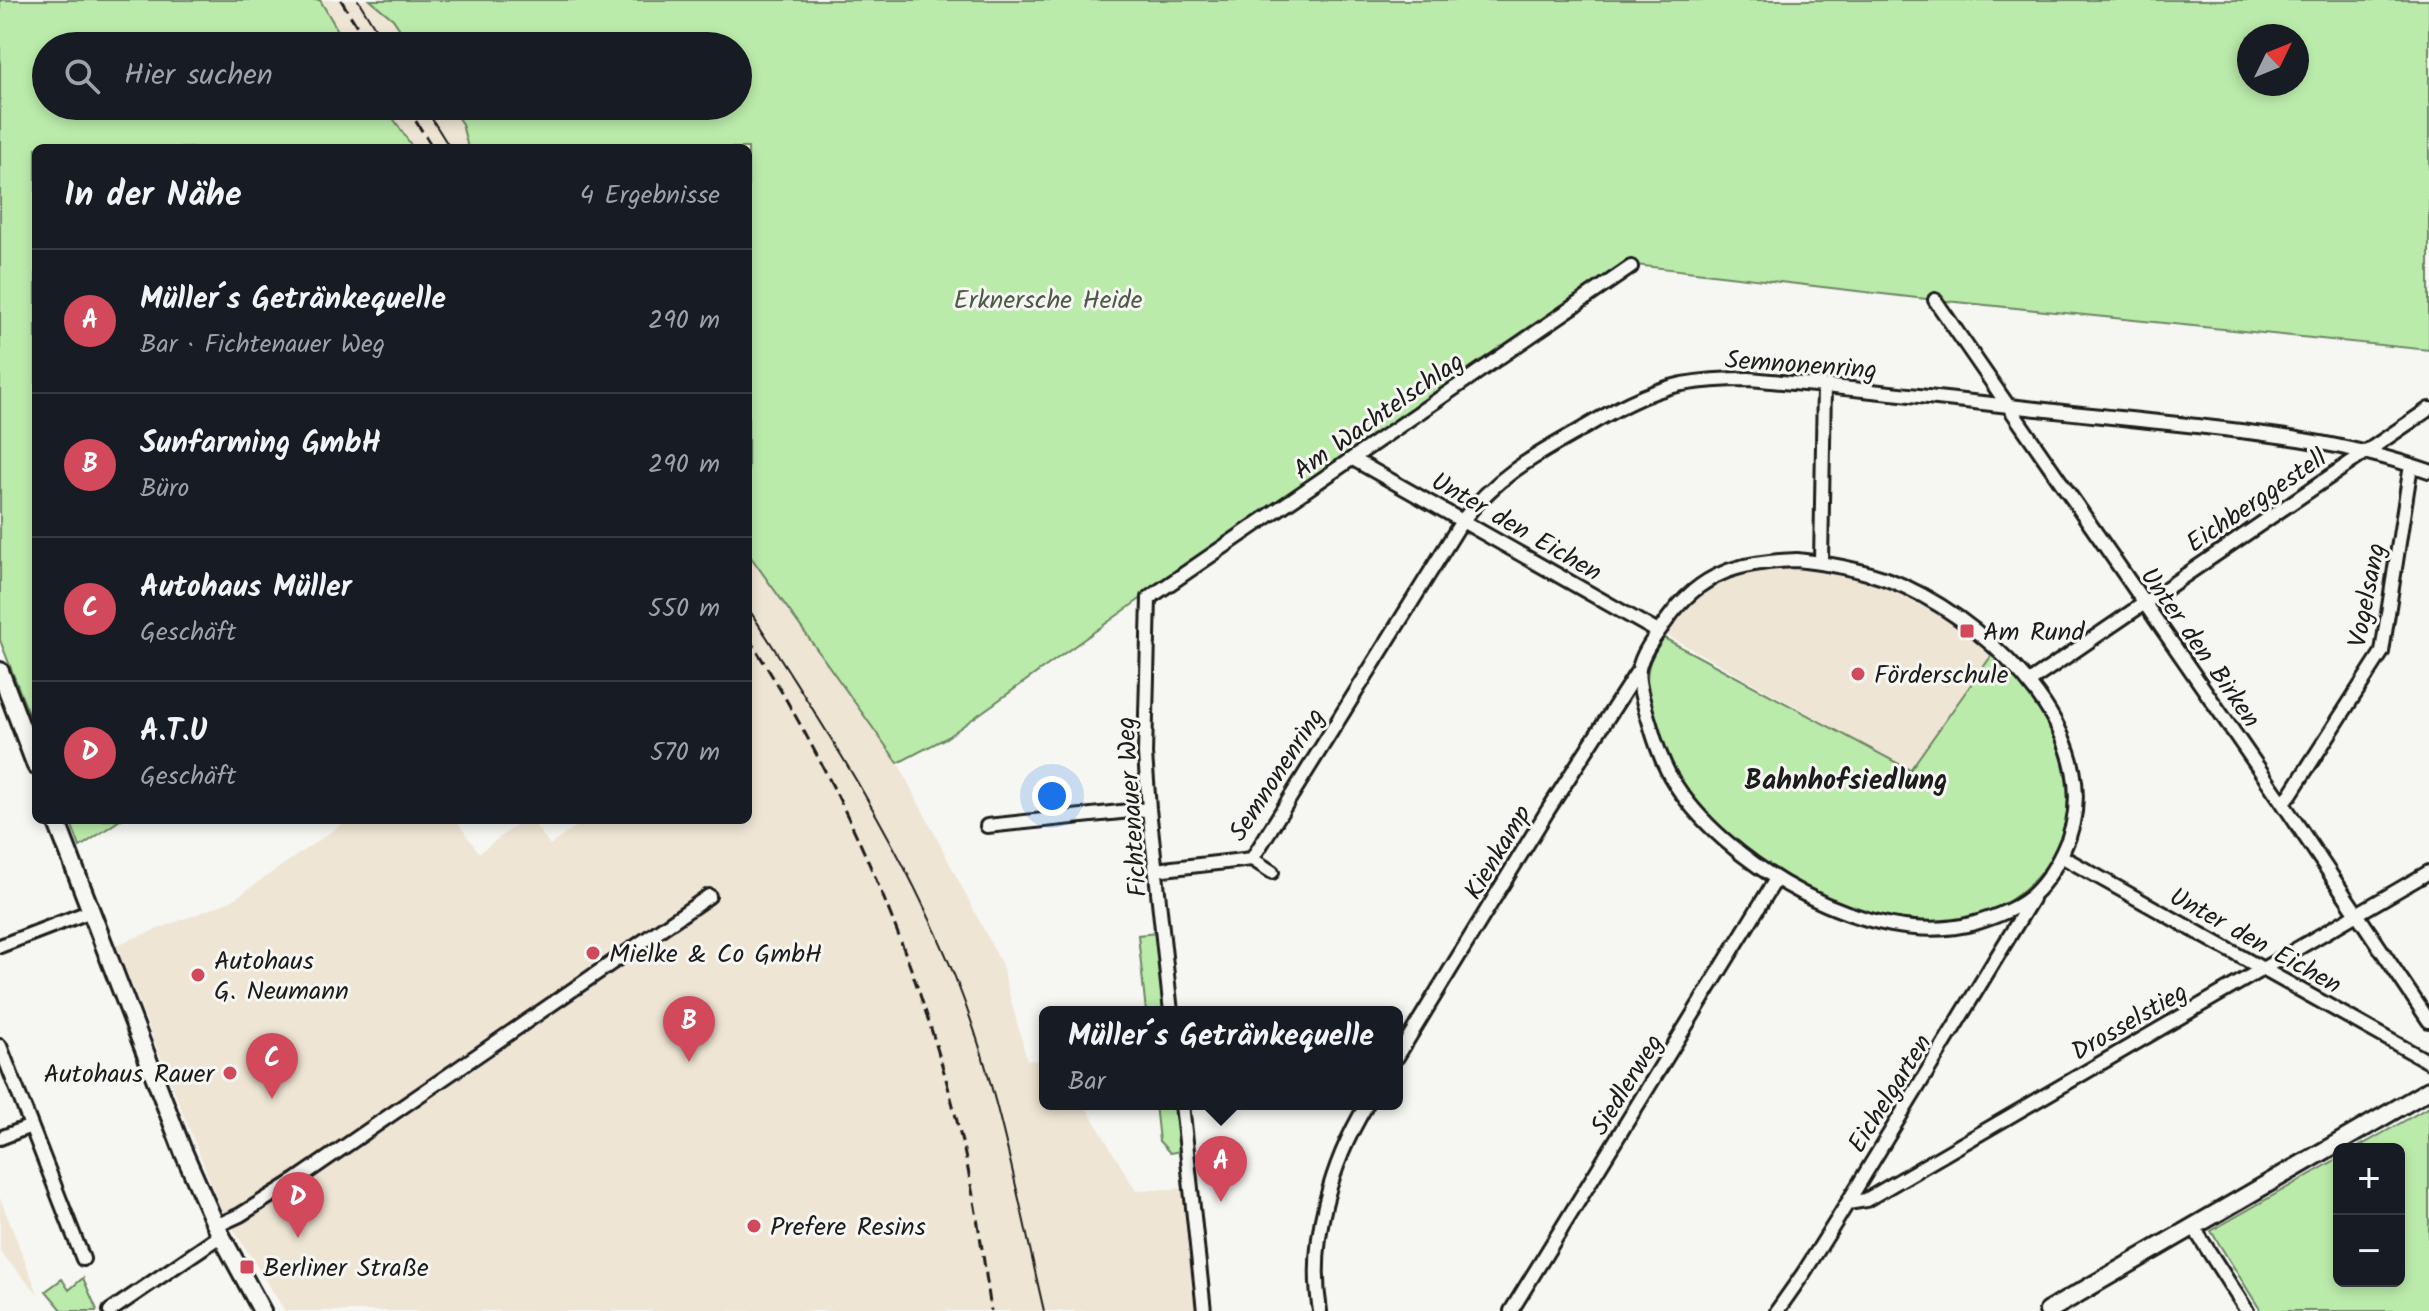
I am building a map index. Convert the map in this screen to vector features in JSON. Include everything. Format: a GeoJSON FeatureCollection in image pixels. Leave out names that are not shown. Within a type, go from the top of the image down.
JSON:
{"type":"FeatureCollection","features":[{"type":"Feature","properties":{"kind":"main road"},"geometry":{"type":"LineString","coordinates":[[0,671],[32,755]]}},
{"type":"Feature","properties":{"kind":"main road"},"geometry":{"type":"LineString","coordinates":[[58,824],[183,1151],[218,1231],[262,1311]]}},
{"type":"Feature","properties":{"kind":"main road"},"geometry":{"type":"LineString","coordinates":[[2048,1311],[2429,1090]]}},
{"type":"Feature","properties":{"kind":"street","name":"Am Wachtelschlag"},"geometry":{"type":"LineString","coordinates":[[1149,598],[1631,267]]}},
{"type":"Feature","properties":{"kind":"street","name":"Unter den Birken"},"geometry":{"type":"LineString","coordinates":[[1935,300],[2282,802],[2429,1021]]}},
{"type":"Feature","properties":{"kind":"street","name":"Semnonenring"},"geometry":{"type":"LineString","coordinates":[[1155,870],[1252,859],[1462,521],[1495,484],[1516,467],[1629,402],[1654,392],[1682,384],[1715,380],[1749,379],[1824,386],[2271,434],[2365,452],[2429,471]]}},
{"type":"Feature","properties":{"kind":"street"},"geometry":{"type":"LineString","coordinates":[[1821,562],[1824,386]]}},
{"type":"Feature","properties":{"kind":"street","name":"Eichberggestell"},"geometry":{"type":"LineString","coordinates":[[2029,682],[2429,409]]}},
{"type":"Feature","properties":{"kind":"street","name":"Unter den Eichen"},"geometry":{"type":"LineString","coordinates":[[1353,459],[1658,632]]}},
{"type":"Feature","properties":{"kind":"street","name":"Vogelsang"},"geometry":{"type":"LineString","coordinates":[[2282,802],[2290,795],[2382,652],[2411,465]]}},
{"type":"Feature","properties":{"kind":"street"},"geometry":{"type":"LineString","coordinates":[[1821,562],[1875,575],[1906,587],[1971,627],[1996,648],[2029,682],[2050,710],[2070,759],[2074,786],[2075,810],[2069,839],[2061,856],[2035,896],[2024,904],[1963,926],[1918,927],[1878,921],[1851,913],[1776,879],[1743,855],[1704,819],[1671,778],[1655,741],[1637,672],[1658,632],[1691,592],[1727,570],[1749,564],[1821,562]]}},
{"type":"Feature","properties":{"kind":"street","name":"Fichtenauer Weg"},"geometry":{"type":"LineString","coordinates":[[1149,598],[1145,754],[1170,1006]]}},
{"type":"Feature","properties":{"kind":"street","name":"Kienkamp"},"geometry":{"type":"LineString","coordinates":[[1403,1047],[1637,672]]}},
{"type":"Feature","properties":{"kind":"street"},"geometry":{"type":"LineString","coordinates":[[987,826],[1149,809]]}},
{"type":"Feature","properties":{"kind":"street","name":"Unter den Eichen"},"geometry":{"type":"LineString","coordinates":[[2061,856],[2429,1062]]}},
{"type":"Feature","properties":{"kind":"street"},"geometry":{"type":"LineString","coordinates":[[1252,859],[1272,872]]}},
{"type":"Feature","properties":{"kind":"street","name":"Drosselstieg"},"geometry":{"type":"LineString","coordinates":[[1848,1203],[1866,1200],[2429,872]]}},
{"type":"Feature","properties":{"kind":"street","name":"Siedlerweg"},"geometry":{"type":"LineString","coordinates":[[1511,1311],[1776,879]]}},
{"type":"Feature","properties":{"kind":"street"},"geometry":{"type":"LineString","coordinates":[[110,1311],[240,1215],[296,1180],[709,896]]}},
{"type":"Feature","properties":{"kind":"street","name":"Eichelgarten"},"geometry":{"type":"LineString","coordinates":[[1777,1311],[1848,1203],[2035,896]]}},
{"type":"Feature","properties":{"kind":"street"},"geometry":{"type":"LineString","coordinates":[[0,946],[91,911]]}},
{"type":"Feature","properties":{"kind":"street"},"geometry":{"type":"LineString","coordinates":[[0,1046],[83,1259]]}},
{"type":"Feature","properties":{"kind":"street"},"geometry":{"type":"LineString","coordinates":[[1183,1110],[1204,1311]]}},
{"type":"Feature","properties":{"kind":"street"},"geometry":{"type":"LineString","coordinates":[[1320,1311],[1316,1272],[1329,1192],[1341,1155],[1364,1110]]}},
{"type":"Feature","properties":{"kind":"street"},"geometry":{"type":"LineString","coordinates":[[0,1138],[31,1126]]}},
{"type":"Feature","properties":{"kind":"street"},"geometry":{"type":"LineString","coordinates":[[2195,1226],[2200,1239],[2247,1311]]}},
{"type":"Feature","properties":{"kind":"shaded area"},"geometry":{"type":"Polygon","coordinates":[[[310,0],[370,0],[393,19],[402,32],[329,32],[310,0]]]}},
{"type":"Feature","properties":{"kind":"shaded area"},"geometry":{"type":"Polygon","coordinates":[[[382,120],[459,120],[467,144],[397,144],[382,120]]]}},
{"type":"Feature","properties":{"kind":"shaded area"},"geometry":{"type":"Polygon","coordinates":[[[752,560],[898,763],[1001,963],[1027,1060],[1039,1061],[1039,1110],[1088,1110],[1136,1191],[1187,1188],[1202,1311],[285,1311],[222,1211],[116,945],[231,901],[342,824],[459,824],[479,853],[518,824],[534,824],[550,845],[580,824],[752,824],[752,560]]]}},
{"type":"Feature","properties":{"kind":"shaded area"},"geometry":{"type":"Polygon","coordinates":[[[1768,566],[1806,566],[1857,575],[1900,593],[1956,626],[1992,655],[1910,770],[1663,633],[1694,596],[1730,575],[1768,566]]]}},
{"type":"Feature","properties":{"kind":"shaded area"},"geometry":{"type":"Polygon","coordinates":[[[0,1198],[38,1294],[0,1252],[0,1198]]]}},
{"type":"Feature","properties":{"kind":"green space"},"geometry":{"type":"Polygon","coordinates":[[[0,0],[320,0],[339,32],[32,32],[32,120],[394,120],[410,144],[32,144],[32,723],[0,640],[0,0]]]}},
{"type":"Feature","properties":{"kind":"green space","name":"Erknersche Heide"},"geometry":{"type":"Polygon","coordinates":[[[370,0],[2429,0],[2429,350],[1917,298],[1627,264],[1143,597],[946,738],[898,763],[752,559],[752,144],[467,144],[459,120],[752,120],[752,32],[402,32],[393,19],[370,0]]]}},
{"type":"Feature","properties":{"kind":"green space"},"geometry":{"type":"Polygon","coordinates":[[[1662,637],[1910,770],[1992,655],[2013,673],[2041,708],[2062,759],[2067,813],[2054,853],[2028,886],[1990,911],[1946,922],[1900,921],[1853,909],[1807,889],[1764,864],[1727,834],[1697,804],[1677,776],[1659,734],[1648,690],[1649,666],[1662,637]]]}},
{"type":"Feature","properties":{"kind":"green space"},"geometry":{"type":"Polygon","coordinates":[[[71,824],[114,824],[80,847],[71,824]]]}},
{"type":"Feature","properties":{"kind":"green space"},"geometry":{"type":"Polygon","coordinates":[[[1157,933],[1164,1006],[1145,1006],[1138,935],[1157,933]]]}},
{"type":"Feature","properties":{"kind":"green space"},"geometry":{"type":"Polygon","coordinates":[[[2429,1107],[2429,1311],[2261,1311],[2211,1231],[2333,1161],[2333,1287],[2405,1287],[2405,1143],[2366,1143],[2429,1107]]]}},
{"type":"Feature","properties":{"kind":"green space"},"geometry":{"type":"Polygon","coordinates":[[[1156,1110],[1176,1110],[1181,1151],[1170,1153],[1159,1141],[1156,1110]]]}},
{"type":"Feature","properties":{"kind":"green space"},"geometry":{"type":"Polygon","coordinates":[[[83,1278],[96,1311],[63,1311],[46,1291],[62,1279],[69,1290],[83,1278]]]}},
{"type":"Feature","properties":{"kind":"tram line"},"geometry":{"type":"LineString","coordinates":[[358,0],[377,32]]}},
{"type":"Feature","properties":{"kind":"tram line"},"geometry":{"type":"LineString","coordinates":[[433,120],[448,144]]}},
{"type":"Feature","properties":{"kind":"tram line"},"geometry":{"type":"LineString","coordinates":[[752,614],[887,834],[955,977],[995,1101],[1044,1311]]}},
{"type":"Feature","properties":{"kind":"railway"},"geometry":{"type":"LineString","coordinates":[[341,0],[360,32]]}},
{"type":"Feature","properties":{"kind":"railway"},"geometry":{"type":"LineString","coordinates":[[415,120],[430,144]]}},
{"type":"Feature","properties":{"kind":"railway"},"geometry":{"type":"LineString","coordinates":[[752,643],[819,759],[879,887],[905,952],[928,1019],[965,1155],[991,1311]]}},
{"type":"Feature","properties":{"kind":"place","name":"Am Rund"},"geometry":{"type":"Point","coordinates":[1967,631]}},
{"type":"Feature","properties":{"kind":"place","name":"Förderschule"},"geometry":{"type":"Point","coordinates":[1858,674]}},
{"type":"Feature","properties":{"kind":"place","name":"Mielke & Co GmbH"},"geometry":{"type":"Point","coordinates":[593,953]}},
{"type":"Feature","properties":{"kind":"place","name":"Autohaus G. Neumann"},"geometry":{"type":"Point","coordinates":[198,975]}},
{"type":"Feature","properties":{"kind":"place","name":"Sunfarming GmbH"},"geometry":{"type":"Point","coordinates":[689,1062]}},
{"type":"Feature","properties":{"kind":"place","name":"Autohaus Rauer"},"geometry":{"type":"Point","coordinates":[230,1073]}},
{"type":"Feature","properties":{"kind":"place","name":"Autohaus Müller"},"geometry":{"type":"Point","coordinates":[272,1099]}},
{"type":"Feature","properties":{"kind":"place","name":"Müller´s Getränkequelle"},"geometry":{"type":"Point","coordinates":[1221,1202]}},
{"type":"Feature","properties":{"kind":"place","name":"Prefere Resins"},"geometry":{"type":"Point","coordinates":[754,1226]}},
{"type":"Feature","properties":{"kind":"place","name":"A.T.U"},"geometry":{"type":"Point","coordinates":[298,1238]}},
{"type":"Feature","properties":{"kind":"place","name":"Berliner Straße"},"geometry":{"type":"Point","coordinates":[247,1267]}},
{"type":"Feature","properties":{"kind":"district","name":"Bahnhofsiedlung"},"geometry":{"type":"Point","coordinates":[1846,779]}}]}
